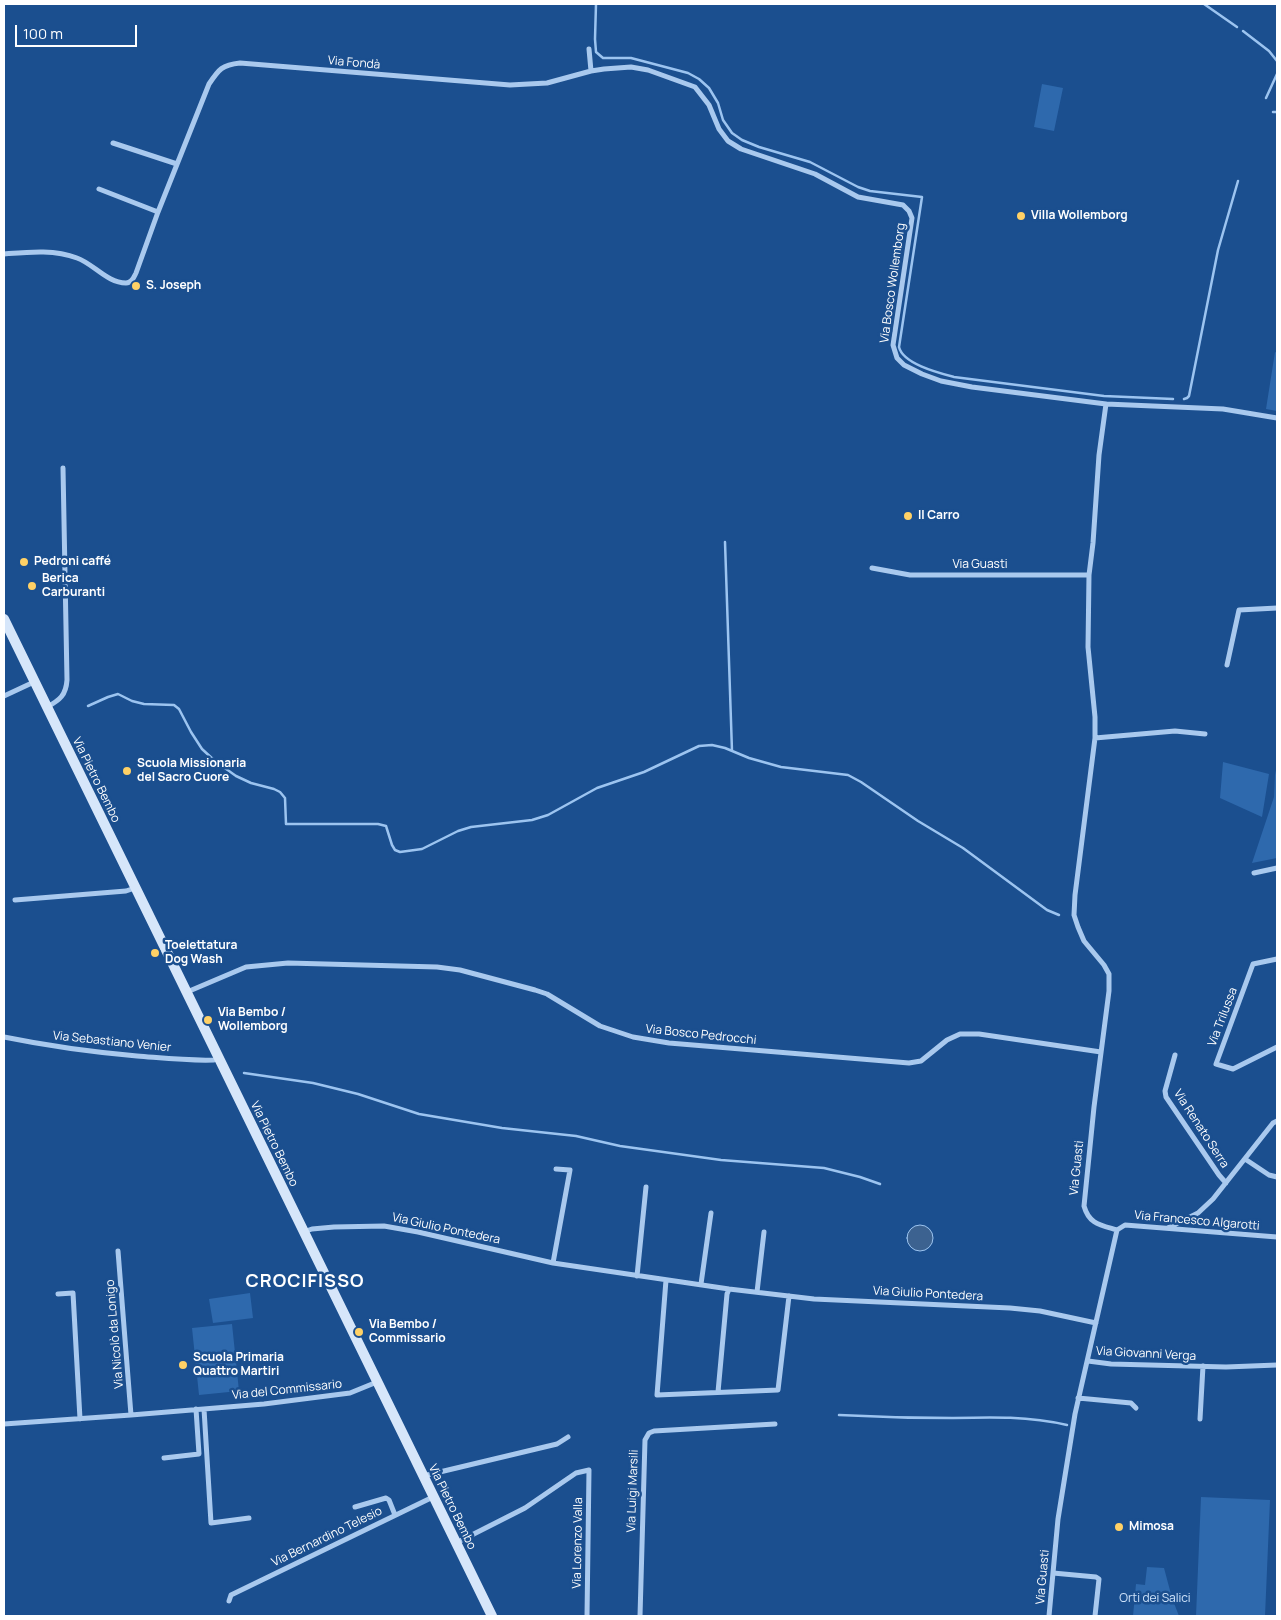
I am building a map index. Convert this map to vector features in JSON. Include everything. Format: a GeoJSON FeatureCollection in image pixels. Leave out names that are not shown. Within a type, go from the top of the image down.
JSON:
{"type":"FeatureCollection","features":[{"type":"Feature","properties":{"kind":"main road","name":"Via Pietro Bembo"},"geometry":{"type":"LineString","coordinates":[[4,619],[492,1616]]}},
{"type":"Feature","properties":{"kind":"street"},"geometry":{"type":"LineString","coordinates":[[590,49],[591,71]]}},
{"type":"Feature","properties":{"kind":"street","name":"Via Fondà"},"geometry":{"type":"LineString","coordinates":[[4,254],[47,252],[62,254],[78,258],[115,281],[129,282],[136,273],[209,84],[217,72],[227,65],[240,63],[510,85],[547,83],[591,71]]}},
{"type":"Feature","properties":{"kind":"street","name":"Via Bosco Wollemborg"},"geometry":{"type":"LineString","coordinates":[[591,71],[638,68],[695,87],[709,105],[719,129],[728,141],[741,149],[815,174],[858,197],[902,205],[909,211],[912,218],[893,346],[897,358],[904,365],[922,374],[972,387],[1106,404],[1223,409],[1277,418]]}},
{"type":"Feature","properties":{"kind":"street"},"geometry":{"type":"LineString","coordinates":[[112,144],[177,164]]}},
{"type":"Feature","properties":{"kind":"street"},"geometry":{"type":"LineString","coordinates":[[99,189],[158,212]]}},
{"type":"Feature","properties":{"kind":"street","name":"Via Guasti"},"geometry":{"type":"LineString","coordinates":[[1049,1616],[1062,1489],[1078,1398],[1117,1230],[1093,1222],[1086,1213],[1084,1206],[1109,991],[1109,974],[1099,958],[1084,941],[1074,915],[1095,738],[1095,717],[1088,647],[1089,575],[1099,455],[1106,404]]}},
{"type":"Feature","properties":{"kind":"street"},"geometry":{"type":"LineString","coordinates":[[47,707],[60,700],[66,691],[63,468]]}},
{"type":"Feature","properties":{"kind":"street","name":"Via Guasti"},"geometry":{"type":"LineString","coordinates":[[872,568],[910,574],[1089,575]]}},
{"type":"Feature","properties":{"kind":"street"},"geometry":{"type":"LineString","coordinates":[[1227,665],[1239,610],[1277,608]]}},
{"type":"Feature","properties":{"kind":"street"},"geometry":{"type":"LineString","coordinates":[[4,696],[34,682]]}},
{"type":"Feature","properties":{"kind":"street"},"geometry":{"type":"LineString","coordinates":[[1095,738],[1175,731],[1205,734]]}},
{"type":"Feature","properties":{"kind":"street"},"geometry":{"type":"LineString","coordinates":[[1254,872],[1277,868]]}},
{"type":"Feature","properties":{"kind":"street"},"geometry":{"type":"LineString","coordinates":[[15,900],[126,891],[135,888]]}},
{"type":"Feature","properties":{"kind":"street","name":"Via Trilussa"},"geometry":{"type":"LineString","coordinates":[[1277,959],[1253,964],[1216,1064],[1233,1069],[1277,1047]]}},
{"type":"Feature","properties":{"kind":"street","name":"Via Bosco Pedrocchi"},"geometry":{"type":"LineString","coordinates":[[187,992],[246,967],[264,964],[437,967],[460,970],[535,990],[547,994],[600,1026],[633,1037],[669,1044],[909,1063],[921,1061],[947,1040],[960,1034],[979,1034],[1101,1052]]}},
{"type":"Feature","properties":{"kind":"street","name":"Via Sebastiano Venier"},"geometry":{"type":"LineString","coordinates":[[4,1037],[116,1054],[185,1060],[214,1060],[218,1058]]}},
{"type":"Feature","properties":{"kind":"street","name":"Via Renato Serra"},"geometry":{"type":"LineString","coordinates":[[1174,1055],[1165,1091],[1166,1097],[1226,1183]]}},
{"type":"Feature","properties":{"kind":"street"},"geometry":{"type":"LineString","coordinates":[[1167,1228],[1198,1213],[1213,1199],[1277,1120]]}},
{"type":"Feature","properties":{"kind":"street"},"geometry":{"type":"LineString","coordinates":[[1245,1159],[1277,1177]]}},
{"type":"Feature","properties":{"kind":"street"},"geometry":{"type":"LineString","coordinates":[[553,1263],[570,1170],[556,1169]]}},
{"type":"Feature","properties":{"kind":"street"},"geometry":{"type":"LineString","coordinates":[[637,1276],[646,1187]]}},
{"type":"Feature","properties":{"kind":"street"},"geometry":{"type":"LineString","coordinates":[[701,1284],[711,1213]]}},
{"type":"Feature","properties":{"kind":"street","name":"Via Francesco Algarotti"},"geometry":{"type":"LineString","coordinates":[[1117,1230],[1124,1225],[1277,1237]]}},
{"type":"Feature","properties":{"kind":"street","name":"Via Giulio Pontedera"},"geometry":{"type":"LineString","coordinates":[[303,1232],[334,1226],[384,1226],[553,1263],[729,1289],[789,1296],[1010,1308],[1040,1311],[1096,1323]]}},
{"type":"Feature","properties":{"kind":"street"},"geometry":{"type":"LineString","coordinates":[[758,1292],[764,1232]]}},
{"type":"Feature","properties":{"kind":"street","name":"Via Nicolò da Lonigo"},"geometry":{"type":"LineString","coordinates":[[118,1251],[131,1416]]}},
{"type":"Feature","properties":{"kind":"street"},"geometry":{"type":"LineString","coordinates":[[666,1280],[657,1395],[778,1390],[789,1296]]}},
{"type":"Feature","properties":{"kind":"street"},"geometry":{"type":"LineString","coordinates":[[718,1392],[729,1289]]}},
{"type":"Feature","properties":{"kind":"street"},"geometry":{"type":"LineString","coordinates":[[58,1294],[73,1293],[80,1418]]}},
{"type":"Feature","properties":{"kind":"street","name":"Via Giovanni Verga"},"geometry":{"type":"LineString","coordinates":[[1088,1361],[1112,1364],[1203,1366],[1277,1365]]}},
{"type":"Feature","properties":{"kind":"street","name":"Via Giovanni Verga"},"geometry":{"type":"LineString","coordinates":[[1200,1419],[1203,1366]]}},
{"type":"Feature","properties":{"kind":"street","name":"Via del Commissario"},"geometry":{"type":"LineString","coordinates":[[4,1424],[131,1416],[264,1404],[350,1393],[377,1382]]}},
{"type":"Feature","properties":{"kind":"street"},"geometry":{"type":"LineString","coordinates":[[1078,1398],[1131,1403],[1136,1408]]}},
{"type":"Feature","properties":{"kind":"street"},"geometry":{"type":"LineString","coordinates":[[164,1458],[199,1454],[196,1409]]}},
{"type":"Feature","properties":{"kind":"street"},"geometry":{"type":"LineString","coordinates":[[204,1409],[212,1523],[249,1518]]}},
{"type":"Feature","properties":{"kind":"street","name":"Via Luigi Marsili"},"geometry":{"type":"LineString","coordinates":[[640,1616],[645,1440],[649,1433],[654,1430],[775,1424]]}},
{"type":"Feature","properties":{"kind":"street"},"geometry":{"type":"LineString","coordinates":[[423,1476],[557,1444],[568,1437]]}},
{"type":"Feature","properties":{"kind":"street","name":"Via Lorenzo Valla"},"geometry":{"type":"LineString","coordinates":[[456,1544],[525,1508],[576,1473],[589,1470],[587,1616]]}},
{"type":"Feature","properties":{"kind":"street","name":"Via Bernardino Telesio"},"geometry":{"type":"LineString","coordinates":[[230,1598],[433,1497]]}},
{"type":"Feature","properties":{"kind":"street"},"geometry":{"type":"LineString","coordinates":[[355,1507],[386,1498],[395,1515]]}},
{"type":"Feature","properties":{"kind":"street"},"geometry":{"type":"LineString","coordinates":[[1053,1573],[1096,1577],[1098,1579],[1095,1616]]}},
{"type":"Feature","properties":{"kind":"green space"},"geometry":{"type":"Polygon","coordinates":[[[1042,84],[1063,88],[1054,131],[1034,127],[1042,84]]]}},
{"type":"Feature","properties":{"kind":"green space"},"geometry":{"type":"Polygon","coordinates":[[[1275,352],[1277,353],[1277,411],[1266,409],[1275,352]]]}},
{"type":"Feature","properties":{"kind":"green space"},"geometry":{"type":"Polygon","coordinates":[[[1223,762],[1269,774],[1262,817],[1220,798],[1223,762]]]}},
{"type":"Feature","properties":{"kind":"green space"},"geometry":{"type":"Polygon","coordinates":[[[1277,765],[1277,858],[1252,863],[1274,797],[1277,765]]]}},
{"type":"Feature","properties":{"kind":"green space"},"geometry":{"type":"Polygon","coordinates":[[[250,1293],[253,1318],[213,1323],[209,1299],[250,1293]]]}},
{"type":"Feature","properties":{"kind":"green space"},"geometry":{"type":"Polygon","coordinates":[[[232,1324],[239,1391],[199,1395],[192,1328],[232,1324]]]}},
{"type":"Feature","properties":{"kind":"green space"},"geometry":{"type":"Polygon","coordinates":[[[1201,1497],[1270,1500],[1265,1616],[1196,1616],[1201,1497]]]}},
{"type":"Feature","properties":{"kind":"green space","name":"Orti dei Salici"},"geometry":{"type":"Polygon","coordinates":[[[1147,1567],[1164,1568],[1179,1616],[1133,1616],[1136,1584],[1145,1585],[1147,1567]]]}},
{"type":"Feature","properties":{"kind":"shaded area"},"geometry":{"type":"Polygon","coordinates":[[[920,1225],[929,1229],[933,1238],[929,1247],[920,1251],[911,1247],[907,1238],[911,1229],[920,1225]]]}},
{"type":"Feature","properties":{"kind":"waterway"},"geometry":{"type":"LineString","coordinates":[[596,4],[596,52],[603,58],[631,58],[688,73],[699,79],[709,88],[718,103],[723,120],[732,133],[742,140],[810,162],[858,187],[870,191],[922,197],[899,347],[902,353],[914,363],[954,377],[1104,396],[1173,399]]}},
{"type":"Feature","properties":{"kind":"waterway"},"geometry":{"type":"LineString","coordinates":[[1204,4],[1237,27]]}},
{"type":"Feature","properties":{"kind":"waterway"},"geometry":{"type":"LineString","coordinates":[[1243,31],[1269,51],[1277,61]]}},
{"type":"Feature","properties":{"kind":"waterway"},"geometry":{"type":"LineString","coordinates":[[1266,98],[1277,74]]}},
{"type":"Feature","properties":{"kind":"waterway"},"geometry":{"type":"LineString","coordinates":[[1184,399],[1189,396],[1218,250],[1238,181]]}},
{"type":"Feature","properties":{"kind":"waterway"},"geometry":{"type":"LineString","coordinates":[[725,542],[732,751]]}},
{"type":"Feature","properties":{"kind":"waterway"},"geometry":{"type":"LineString","coordinates":[[88,706],[118,694],[132,701],[144,704],[174,705],[179,709],[202,749],[215,761],[236,776],[280,792],[285,798],[286,824],[378,824],[386,826],[392,845],[395,850],[400,852],[422,849],[458,831],[471,827],[532,820],[548,815],[597,788],[644,772],[699,746],[712,745],[781,767],[848,775],[963,848],[1047,910],[1059,915]]}},
{"type":"Feature","properties":{"kind":"waterway"},"geometry":{"type":"LineString","coordinates":[[244,1073],[313,1083],[358,1094],[419,1114],[502,1128],[576,1136],[620,1146],[721,1160],[824,1168],[880,1184]]}},
{"type":"Feature","properties":{"kind":"waterway"},"geometry":{"type":"LineString","coordinates":[[839,1415],[924,1418],[1010,1418],[1067,1425]]}},
{"type":"Feature","properties":{"kind":"place","name":"Villa Wollemborg"},"geometry":{"type":"Point","coordinates":[1021,216]}},
{"type":"Feature","properties":{"kind":"place","name":"S. Joseph"},"geometry":{"type":"Point","coordinates":[136,286]}},
{"type":"Feature","properties":{"kind":"place","name":"Il Carro"},"geometry":{"type":"Point","coordinates":[908,516]}},
{"type":"Feature","properties":{"kind":"place","name":"Pedroni caffé"},"geometry":{"type":"Point","coordinates":[24,562]}},
{"type":"Feature","properties":{"kind":"place","name":"Berica Carburanti"},"geometry":{"type":"Point","coordinates":[32,586]}},
{"type":"Feature","properties":{"kind":"place","name":"Scuola Missionaria del Sacro Cuore"},"geometry":{"type":"Point","coordinates":[127,771]}},
{"type":"Feature","properties":{"kind":"place","name":"Toelettatura Dog Wash"},"geometry":{"type":"Point","coordinates":[155,953]}},
{"type":"Feature","properties":{"kind":"place","name":"Via Bembo / Wollemborg"},"geometry":{"type":"Point","coordinates":[208,1020]}},
{"type":"Feature","properties":{"kind":"place","name":"Via Bembo / Commissario"},"geometry":{"type":"Point","coordinates":[359,1332]}},
{"type":"Feature","properties":{"kind":"place","name":"Scuola Primaria Quattro Martiri"},"geometry":{"type":"Point","coordinates":[183,1365]}},
{"type":"Feature","properties":{"kind":"place","name":"Mimosa"},"geometry":{"type":"Point","coordinates":[1119,1527]}},
{"type":"Feature","properties":{"kind":"district","name":"CROCIFISSO"},"geometry":{"type":"Point","coordinates":[305,1282]}}]}
